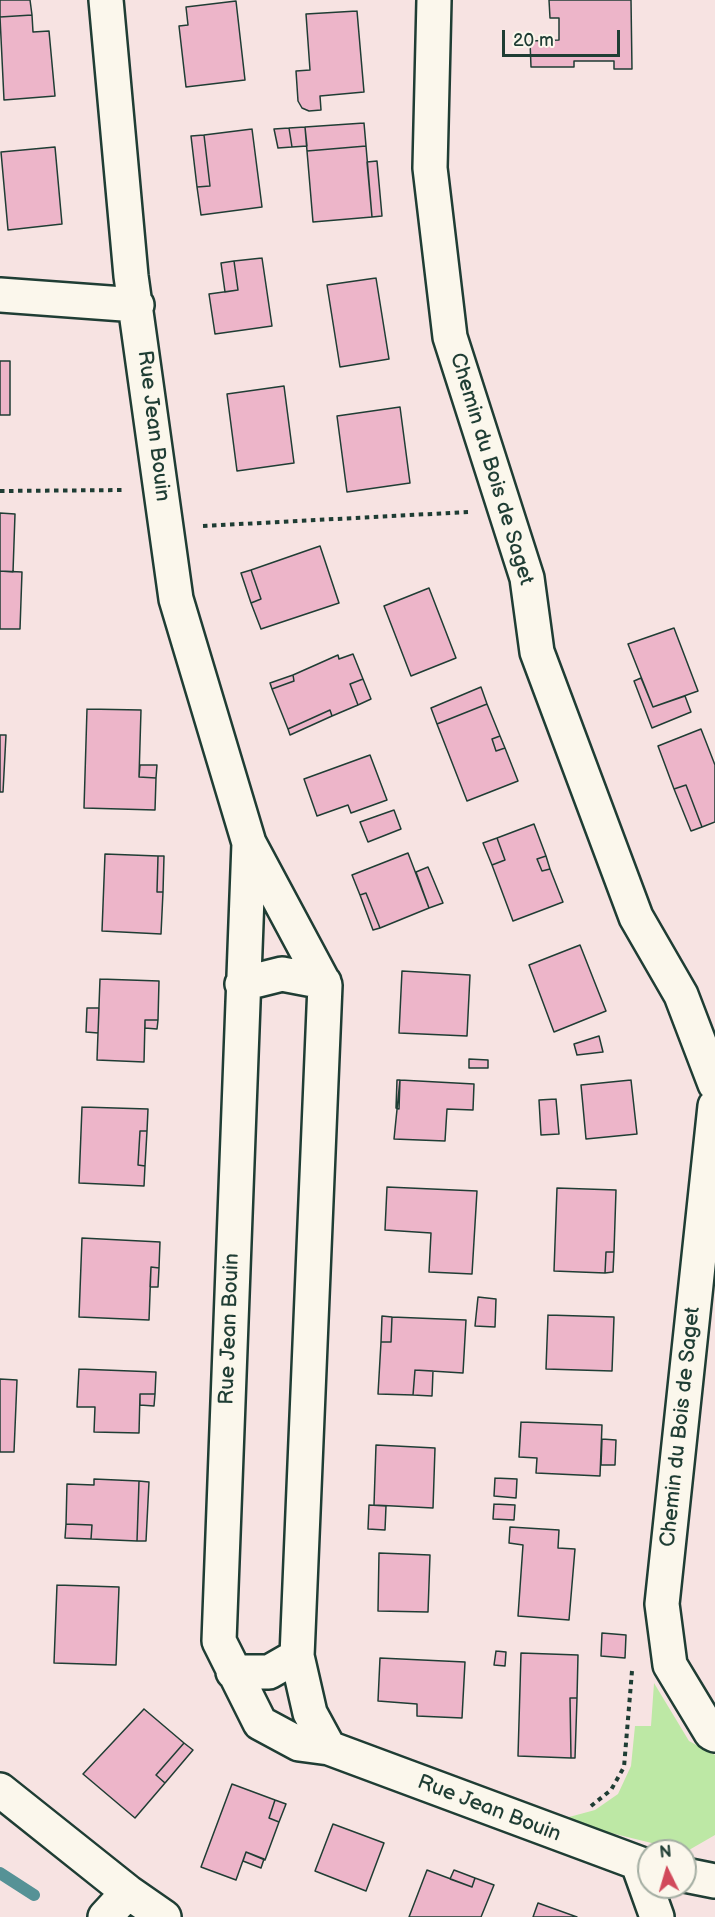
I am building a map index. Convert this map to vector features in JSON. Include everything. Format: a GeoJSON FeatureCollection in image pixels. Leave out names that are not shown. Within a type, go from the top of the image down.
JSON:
{"type":"FeatureCollection","features":[{"type":"Feature","properties":{"kind":"street","name":"Rue Jean Bouin"},"geometry":{"type":"LineString","coordinates":[[106,0],[131,276],[137,305],[176,599],[249,843],[324,982]]}},
{"type":"Feature","properties":{"kind":"street","name":"Chemin du Bois de Saget"},"geometry":{"type":"LineString","coordinates":[[434,0],[430,168],[450,337],[527,579],[537,652],[636,917],[681,996],[715,1084]]}},
{"type":"Feature","properties":{"kind":"street"},"geometry":{"type":"LineString","coordinates":[[0,295],[137,305]]}},
{"type":"Feature","properties":{"kind":"street","name":"Rue Jean Bouin"},"geometry":{"type":"LineString","coordinates":[[249,843],[219,1641],[260,1723],[299,1744],[329,1748],[637,1862]]}},
{"type":"Feature","properties":{"kind":"street"},"geometry":{"type":"LineString","coordinates":[[242,984],[282,974],[324,982],[297,1656],[310,1713],[329,1748]]}},
{"type":"Feature","properties":{"kind":"street","name":"Chemin du Bois de Saget"},"geometry":{"type":"LineString","coordinates":[[715,1106],[662,1604],[670,1665],[711,1733],[715,1735]]}},
{"type":"Feature","properties":{"kind":"street"},"geometry":{"type":"LineString","coordinates":[[233,1672],[269,1672],[297,1656]]}},
{"type":"Feature","properties":{"kind":"street"},"geometry":{"type":"LineString","coordinates":[[0,1790],[128,1892],[164,1917]]}},
{"type":"Feature","properties":{"kind":"street"},"geometry":{"type":"LineString","coordinates":[[697,1877],[715,1881]]}},
{"type":"Feature","properties":{"kind":"street"},"geometry":{"type":"LineString","coordinates":[[105,1917],[128,1892]]}},
{"type":"Feature","properties":{"kind":"street"},"geometry":{"type":"LineString","coordinates":[[652,1899],[657,1917]]}},
{"type":"Feature","properties":{"kind":"path"},"geometry":{"type":"LineString","coordinates":[[0,491],[161,489]]}},
{"type":"Feature","properties":{"kind":"path"},"geometry":{"type":"LineString","coordinates":[[166,528],[505,511]]}},
{"type":"Feature","properties":{"kind":"path"},"geometry":{"type":"LineString","coordinates":[[584,1808],[592,1806],[611,1790],[624,1767],[633,1661]]}},
{"type":"Feature","properties":{"kind":"green space"},"geometry":{"type":"Polygon","coordinates":[[[654,1683],[689,1741],[715,1755],[715,1835],[697,1845],[697,1839],[637,1839],[558,1820],[595,1810],[618,1794],[631,1766],[635,1726],[651,1726],[654,1683]]]}},
{"type":"Feature","properties":{"kind":"building"},"geometry":{"type":"Polygon","coordinates":[[[0,0],[30,0],[32,15],[0,17],[0,0]]]}},
{"type":"Feature","properties":{"kind":"building"},"geometry":{"type":"Polygon","coordinates":[[[549,0],[631,0],[632,69],[614,69],[614,61],[574,61],[574,67],[531,67],[530,41],[559,40],[559,18],[550,18],[549,0]]]}},
{"type":"Feature","properties":{"kind":"building"},"geometry":{"type":"Polygon","coordinates":[[[236,1],[245,80],[186,87],[179,26],[188,25],[186,7],[236,1]]]}},
{"type":"Feature","properties":{"kind":"building"},"geometry":{"type":"Polygon","coordinates":[[[357,11],[364,92],[320,96],[321,110],[309,111],[302,108],[298,101],[296,71],[310,70],[306,14],[357,11]]]}},
{"type":"Feature","properties":{"kind":"building"},"geometry":{"type":"Polygon","coordinates":[[[32,15],[33,32],[49,31],[55,96],[4,100],[0,17],[32,15]]]}},
{"type":"Feature","properties":{"kind":"building"},"geometry":{"type":"Polygon","coordinates":[[[364,123],[366,146],[307,151],[305,127],[364,123]]]}},
{"type":"Feature","properties":{"kind":"building"},"geometry":{"type":"Polygon","coordinates":[[[305,127],[307,146],[292,147],[289,128],[305,127]]]}},
{"type":"Feature","properties":{"kind":"building"},"geometry":{"type":"Polygon","coordinates":[[[289,128],[292,147],[278,148],[274,129],[289,128]]]}},
{"type":"Feature","properties":{"kind":"building"},"geometry":{"type":"Polygon","coordinates":[[[252,129],[262,207],[201,215],[197,187],[210,186],[204,135],[252,129]]]}},
{"type":"Feature","properties":{"kind":"building"},"geometry":{"type":"Polygon","coordinates":[[[204,135],[210,186],[197,187],[191,136],[204,135]]]}},
{"type":"Feature","properties":{"kind":"building"},"geometry":{"type":"Polygon","coordinates":[[[366,146],[372,217],[313,222],[307,151],[366,146]]]}},
{"type":"Feature","properties":{"kind":"building"},"geometry":{"type":"Polygon","coordinates":[[[55,147],[62,224],[8,230],[1,152],[55,147]]]}},
{"type":"Feature","properties":{"kind":"building"},"geometry":{"type":"Polygon","coordinates":[[[377,161],[382,216],[372,217],[367,162],[377,161]]]}},
{"type":"Feature","properties":{"kind":"building"},"geometry":{"type":"Polygon","coordinates":[[[262,258],[272,326],[215,334],[209,294],[238,290],[234,261],[262,258]]]}},
{"type":"Feature","properties":{"kind":"building"},"geometry":{"type":"Polygon","coordinates":[[[234,261],[238,290],[225,292],[221,263],[234,261]]]}},
{"type":"Feature","properties":{"kind":"building"},"geometry":{"type":"Polygon","coordinates":[[[376,278],[389,359],[340,367],[327,285],[376,278]]]}},
{"type":"Feature","properties":{"kind":"building"},"geometry":{"type":"Polygon","coordinates":[[[0,361],[10,361],[10,415],[0,415],[0,361]]]}},
{"type":"Feature","properties":{"kind":"building"},"geometry":{"type":"Polygon","coordinates":[[[284,386],[294,463],[237,471],[227,394],[284,386]]]}},
{"type":"Feature","properties":{"kind":"building"},"geometry":{"type":"Polygon","coordinates":[[[400,407],[410,483],[347,492],[337,416],[400,407]]]}},
{"type":"Feature","properties":{"kind":"building"},"geometry":{"type":"Polygon","coordinates":[[[0,513],[15,514],[13,572],[0,571],[0,513]]]}},
{"type":"Feature","properties":{"kind":"building"},"geometry":{"type":"Polygon","coordinates":[[[320,546],[339,603],[261,629],[251,603],[261,599],[251,570],[320,546]]]}},
{"type":"Feature","properties":{"kind":"building"},"geometry":{"type":"Polygon","coordinates":[[[251,570],[261,599],[251,603],[241,573],[251,570]]]}},
{"type":"Feature","properties":{"kind":"building"},"geometry":{"type":"Polygon","coordinates":[[[0,571],[22,572],[20,629],[0,629],[0,571]]]}},
{"type":"Feature","properties":{"kind":"building"},"geometry":{"type":"Polygon","coordinates":[[[429,588],[456,658],[411,676],[384,606],[429,588]]]}},
{"type":"Feature","properties":{"kind":"building"},"geometry":{"type":"Polygon","coordinates":[[[674,628],[698,691],[653,707],[628,644],[674,628]]]}},
{"type":"Feature","properties":{"kind":"building"},"geometry":{"type":"Polygon","coordinates":[[[353,654],[363,679],[350,684],[358,705],[332,716],[330,710],[288,729],[272,689],[294,681],[293,675],[338,655],[339,659],[353,654]]]}},
{"type":"Feature","properties":{"kind":"building"},"geometry":{"type":"Polygon","coordinates":[[[293,675],[294,681],[272,689],[270,683],[293,675]]]}},
{"type":"Feature","properties":{"kind":"building"},"geometry":{"type":"Polygon","coordinates":[[[641,678],[653,707],[685,696],[691,712],[652,728],[634,681],[641,678]]]}},
{"type":"Feature","properties":{"kind":"building"},"geometry":{"type":"Polygon","coordinates":[[[363,679],[371,699],[358,705],[350,684],[363,679]]]}},
{"type":"Feature","properties":{"kind":"building"},"geometry":{"type":"Polygon","coordinates":[[[481,687],[487,704],[437,724],[431,708],[481,687]]]}},
{"type":"Feature","properties":{"kind":"building"},"geometry":{"type":"Polygon","coordinates":[[[487,704],[500,736],[492,739],[496,751],[505,748],[518,781],[467,801],[437,724],[487,704]]]}},
{"type":"Feature","properties":{"kind":"building"},"geometry":{"type":"Polygon","coordinates":[[[87,709],[141,710],[139,777],[156,778],[155,810],[84,808],[87,709]]]}},
{"type":"Feature","properties":{"kind":"building"},"geometry":{"type":"Polygon","coordinates":[[[330,710],[332,716],[290,735],[288,729],[330,710]]]}},
{"type":"Feature","properties":{"kind":"building"},"geometry":{"type":"Polygon","coordinates":[[[701,729],[715,765],[715,822],[702,827],[686,785],[674,789],[658,746],[701,729]]]}},
{"type":"Feature","properties":{"kind":"building"},"geometry":{"type":"Polygon","coordinates":[[[0,735],[6,735],[3,792],[0,792],[0,735]]]}},
{"type":"Feature","properties":{"kind":"building"},"geometry":{"type":"Polygon","coordinates":[[[500,736],[505,748],[496,751],[492,739],[500,736]]]}},
{"type":"Feature","properties":{"kind":"building"},"geometry":{"type":"Polygon","coordinates":[[[370,755],[387,800],[351,813],[348,805],[317,816],[304,779],[370,755]]]}},
{"type":"Feature","properties":{"kind":"building"},"geometry":{"type":"Polygon","coordinates":[[[140,765],[157,765],[156,778],[139,777],[140,765]]]}},
{"type":"Feature","properties":{"kind":"building"},"geometry":{"type":"Polygon","coordinates":[[[686,785],[702,827],[691,831],[674,789],[686,785]]]}},
{"type":"Feature","properties":{"kind":"building"},"geometry":{"type":"Polygon","coordinates":[[[394,810],[401,829],[368,842],[360,822],[394,810]]]}},
{"type":"Feature","properties":{"kind":"building"},"geometry":{"type":"Polygon","coordinates":[[[534,824],[546,856],[537,859],[542,871],[550,869],[563,902],[513,921],[492,865],[505,860],[497,838],[534,824]]]}},
{"type":"Feature","properties":{"kind":"building"},"geometry":{"type":"Polygon","coordinates":[[[497,838],[505,860],[492,865],[483,843],[497,838]]]}},
{"type":"Feature","properties":{"kind":"building"},"geometry":{"type":"Polygon","coordinates":[[[408,853],[429,908],[380,928],[366,893],[360,895],[352,875],[408,853]]]}},
{"type":"Feature","properties":{"kind":"building"},"geometry":{"type":"Polygon","coordinates":[[[105,854],[158,856],[157,892],[163,892],[161,934],[102,931],[105,854]]]}},
{"type":"Feature","properties":{"kind":"building"},"geometry":{"type":"Polygon","coordinates":[[[158,856],[164,856],[163,892],[157,892],[158,856]]]}},
{"type":"Feature","properties":{"kind":"building"},"geometry":{"type":"Polygon","coordinates":[[[546,856],[550,869],[542,871],[537,859],[546,856]]]}},
{"type":"Feature","properties":{"kind":"building"},"geometry":{"type":"Polygon","coordinates":[[[428,867],[443,903],[429,908],[416,872],[428,867]]]}},
{"type":"Feature","properties":{"kind":"building"},"geometry":{"type":"Polygon","coordinates":[[[366,893],[380,928],[373,930],[360,895],[366,893]]]}},
{"type":"Feature","properties":{"kind":"building"},"geometry":{"type":"Polygon","coordinates":[[[580,945],[606,1011],[554,1032],[529,965],[580,945]]]}},
{"type":"Feature","properties":{"kind":"building"},"geometry":{"type":"Polygon","coordinates":[[[402,971],[470,975],[467,1036],[399,1033],[402,971]]]}},
{"type":"Feature","properties":{"kind":"building"},"geometry":{"type":"Polygon","coordinates":[[[100,979],[159,981],[158,1020],[145,1020],[144,1062],[97,1060],[100,979]]]}},
{"type":"Feature","properties":{"kind":"building"},"geometry":{"type":"Polygon","coordinates":[[[87,1008],[99,1008],[98,1033],[86,1032],[87,1008]]]}},
{"type":"Feature","properties":{"kind":"building"},"geometry":{"type":"Polygon","coordinates":[[[145,1020],[158,1020],[157,1029],[145,1028],[145,1020]]]}},
{"type":"Feature","properties":{"kind":"building"},"geometry":{"type":"Polygon","coordinates":[[[599,1036],[603,1052],[577,1055],[574,1044],[599,1036]]]}},
{"type":"Feature","properties":{"kind":"building"},"geometry":{"type":"Polygon","coordinates":[[[469,1059],[488,1060],[488,1068],[469,1068],[469,1059]]]}},
{"type":"Feature","properties":{"kind":"building"},"geometry":{"type":"Polygon","coordinates":[[[397,1080],[400,1080],[399,1109],[396,1108],[397,1080]]]}},
{"type":"Feature","properties":{"kind":"building"},"geometry":{"type":"Polygon","coordinates":[[[400,1080],[474,1084],[473,1110],[447,1109],[445,1141],[394,1139],[400,1080]]]}},
{"type":"Feature","properties":{"kind":"building"},"geometry":{"type":"Polygon","coordinates":[[[631,1080],[637,1134],[586,1139],[581,1085],[631,1080]]]}},
{"type":"Feature","properties":{"kind":"building"},"geometry":{"type":"Polygon","coordinates":[[[556,1099],[559,1134],[541,1135],[539,1100],[556,1099]]]}},
{"type":"Feature","properties":{"kind":"building"},"geometry":{"type":"Polygon","coordinates":[[[82,1107],[148,1109],[147,1131],[140,1131],[138,1165],[145,1166],[144,1186],[79,1183],[82,1107]]]}},
{"type":"Feature","properties":{"kind":"building"},"geometry":{"type":"Polygon","coordinates":[[[140,1131],[147,1131],[145,1166],[138,1165],[140,1131]]]}},
{"type":"Feature","properties":{"kind":"building"},"geometry":{"type":"Polygon","coordinates":[[[387,1187],[477,1191],[472,1274],[429,1272],[431,1233],[385,1230],[387,1187]]]}},
{"type":"Feature","properties":{"kind":"building"},"geometry":{"type":"Polygon","coordinates":[[[557,1188],[616,1190],[614,1252],[606,1252],[605,1273],[554,1271],[557,1188]]]}},
{"type":"Feature","properties":{"kind":"building"},"geometry":{"type":"Polygon","coordinates":[[[82,1238],[160,1242],[159,1268],[151,1267],[149,1320],[79,1317],[82,1238]]]}},
{"type":"Feature","properties":{"kind":"building"},"geometry":{"type":"Polygon","coordinates":[[[606,1252],[614,1252],[613,1272],[605,1273],[606,1252]]]}},
{"type":"Feature","properties":{"kind":"building"},"geometry":{"type":"Polygon","coordinates":[[[151,1267],[159,1268],[158,1287],[150,1287],[151,1267]]]}},
{"type":"Feature","properties":{"kind":"building"},"geometry":{"type":"Polygon","coordinates":[[[478,1297],[496,1299],[495,1327],[475,1326],[478,1297]]]}},
{"type":"Feature","properties":{"kind":"building"},"geometry":{"type":"Polygon","coordinates":[[[548,1315],[614,1317],[612,1371],[546,1369],[548,1315]]]}},
{"type":"Feature","properties":{"kind":"building"},"geometry":{"type":"Polygon","coordinates":[[[382,1316],[392,1317],[391,1342],[381,1342],[382,1316]]]}},
{"type":"Feature","properties":{"kind":"building"},"geometry":{"type":"Polygon","coordinates":[[[392,1317],[466,1320],[463,1373],[415,1370],[413,1395],[378,1394],[381,1342],[391,1342],[392,1317]]]}},
{"type":"Feature","properties":{"kind":"building"},"geometry":{"type":"Polygon","coordinates":[[[79,1369],[156,1372],[155,1394],[140,1394],[139,1433],[94,1432],[95,1407],[77,1407],[79,1369]]]}},
{"type":"Feature","properties":{"kind":"building"},"geometry":{"type":"Polygon","coordinates":[[[415,1370],[433,1371],[432,1396],[413,1395],[415,1370]]]}},
{"type":"Feature","properties":{"kind":"building"},"geometry":{"type":"Polygon","coordinates":[[[0,1379],[17,1380],[14,1452],[0,1452],[0,1379]]]}},
{"type":"Feature","properties":{"kind":"building"},"geometry":{"type":"Polygon","coordinates":[[[140,1394],[155,1394],[154,1406],[140,1405],[140,1394]]]}},
{"type":"Feature","properties":{"kind":"building"},"geometry":{"type":"Polygon","coordinates":[[[521,1422],[602,1425],[600,1476],[536,1473],[537,1458],[519,1457],[521,1422]]]}},
{"type":"Feature","properties":{"kind":"building"},"geometry":{"type":"Polygon","coordinates":[[[602,1439],[616,1440],[615,1465],[601,1465],[602,1439]]]}},
{"type":"Feature","properties":{"kind":"building"},"geometry":{"type":"Polygon","coordinates":[[[376,1445],[435,1448],[433,1508],[374,1505],[376,1445]]]}},
{"type":"Feature","properties":{"kind":"building"},"geometry":{"type":"Polygon","coordinates":[[[495,1478],[517,1479],[516,1498],[494,1496],[495,1478]]]}},
{"type":"Feature","properties":{"kind":"building"},"geometry":{"type":"Polygon","coordinates":[[[94,1479],[139,1481],[137,1541],[91,1539],[92,1525],[66,1524],[67,1484],[94,1485],[94,1479]]]}},
{"type":"Feature","properties":{"kind":"building"},"geometry":{"type":"Polygon","coordinates":[[[139,1481],[149,1482],[146,1541],[137,1541],[139,1481]]]}},
{"type":"Feature","properties":{"kind":"building"},"geometry":{"type":"Polygon","coordinates":[[[494,1504],[515,1505],[514,1520],[493,1519],[494,1504]]]}},
{"type":"Feature","properties":{"kind":"building"},"geometry":{"type":"Polygon","coordinates":[[[369,1505],[386,1506],[385,1530],[368,1529],[369,1505]]]}},
{"type":"Feature","properties":{"kind":"building"},"geometry":{"type":"Polygon","coordinates":[[[66,1524],[92,1525],[91,1539],[65,1538],[66,1524]]]}},
{"type":"Feature","properties":{"kind":"building"},"geometry":{"type":"Polygon","coordinates":[[[510,1527],[559,1530],[558,1548],[575,1549],[569,1620],[518,1616],[523,1545],[509,1543],[510,1527]]]}},
{"type":"Feature","properties":{"kind":"building"},"geometry":{"type":"Polygon","coordinates":[[[379,1553],[430,1555],[428,1612],[378,1611],[379,1553]]]}},
{"type":"Feature","properties":{"kind":"building"},"geometry":{"type":"Polygon","coordinates":[[[57,1585],[119,1587],[116,1665],[54,1663],[57,1585]]]}},
{"type":"Feature","properties":{"kind":"building"},"geometry":{"type":"Polygon","coordinates":[[[602,1633],[626,1635],[625,1658],[601,1656],[602,1633]]]}},
{"type":"Feature","properties":{"kind":"building"},"geometry":{"type":"Polygon","coordinates":[[[496,1651],[506,1652],[505,1666],[494,1665],[496,1651]]]}},
{"type":"Feature","properties":{"kind":"building"},"geometry":{"type":"Polygon","coordinates":[[[521,1653],[578,1655],[577,1698],[570,1698],[571,1758],[518,1756],[521,1653]]]}},
{"type":"Feature","properties":{"kind":"building"},"geometry":{"type":"Polygon","coordinates":[[[380,1658],[465,1662],[462,1718],[417,1716],[417,1704],[378,1701],[380,1658]]]}},
{"type":"Feature","properties":{"kind":"building"},"geometry":{"type":"Polygon","coordinates":[[[570,1698],[577,1698],[575,1758],[571,1758],[570,1698]]]}},
{"type":"Feature","properties":{"kind":"building"},"geometry":{"type":"Polygon","coordinates":[[[144,1709],[184,1743],[156,1775],[165,1783],[135,1818],[83,1774],[144,1709]]]}},
{"type":"Feature","properties":{"kind":"building"},"geometry":{"type":"Polygon","coordinates":[[[184,1743],[193,1750],[165,1783],[156,1775],[184,1743]]]}},
{"type":"Feature","properties":{"kind":"building"},"geometry":{"type":"Polygon","coordinates":[[[232,1784],[275,1800],[269,1818],[279,1822],[265,1860],[246,1852],[236,1880],[201,1867],[232,1784]]]}},
{"type":"Feature","properties":{"kind":"building"},"geometry":{"type":"Polygon","coordinates":[[[275,1800],[286,1804],[279,1822],[269,1818],[275,1800]]]}},
{"type":"Feature","properties":{"kind":"building"},"geometry":{"type":"Polygon","coordinates":[[[333,1824],[384,1843],[366,1891],[315,1871],[333,1824]]]}},
{"type":"Feature","properties":{"kind":"building"},"geometry":{"type":"Polygon","coordinates":[[[246,1852],[264,1859],[261,1868],[243,1861],[246,1852]]]}},
{"type":"Feature","properties":{"kind":"building"},"geometry":{"type":"Polygon","coordinates":[[[427,1870],[472,1887],[475,1878],[494,1885],[481,1917],[409,1917],[427,1870]]]}},
{"type":"Feature","properties":{"kind":"building"},"geometry":{"type":"Polygon","coordinates":[[[454,1870],[475,1878],[472,1887],[450,1879],[454,1870]]]}},
{"type":"Feature","properties":{"kind":"building"},"geometry":{"type":"Polygon","coordinates":[[[538,1903],[577,1917],[533,1917],[538,1903]]]}},
{"type":"Feature","properties":{"kind":"waterway"},"geometry":{"type":"LineString","coordinates":[[0,1873],[34,1895]]}}]}
